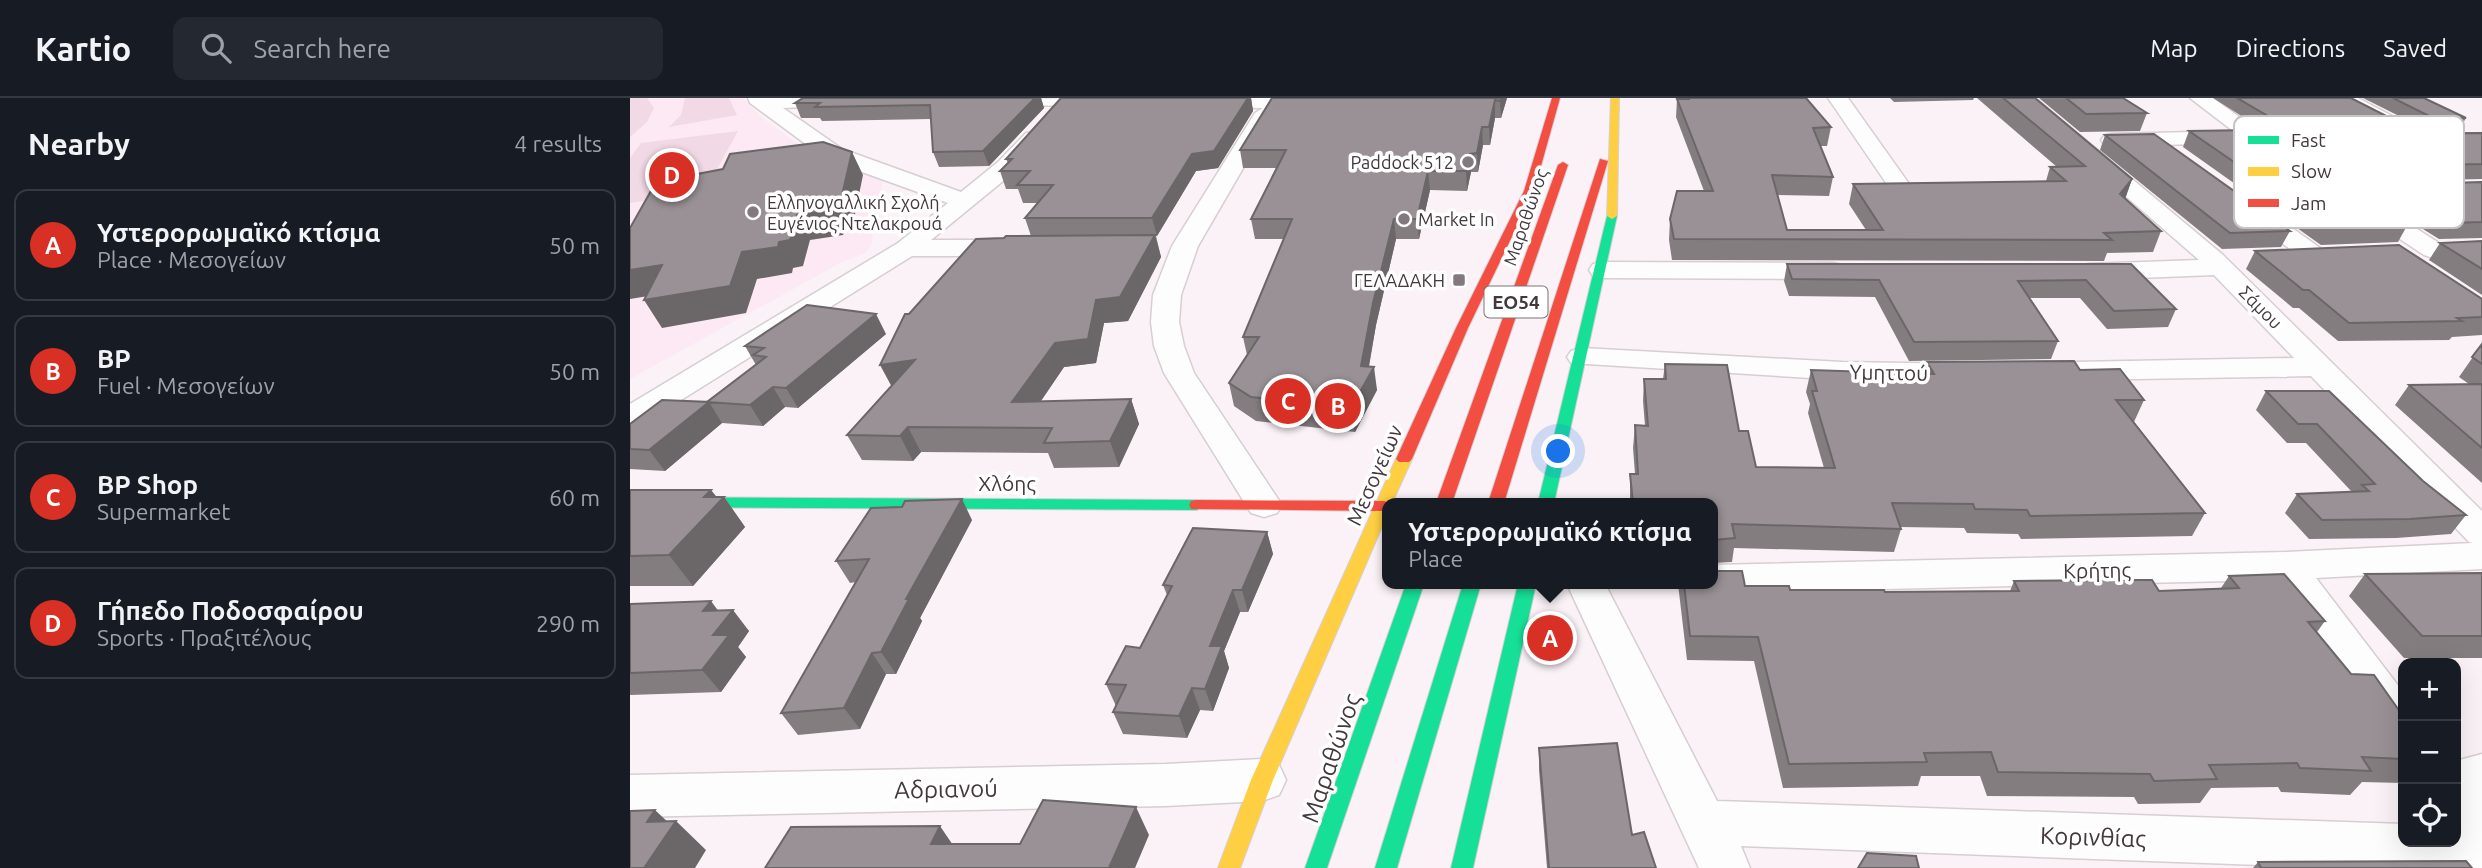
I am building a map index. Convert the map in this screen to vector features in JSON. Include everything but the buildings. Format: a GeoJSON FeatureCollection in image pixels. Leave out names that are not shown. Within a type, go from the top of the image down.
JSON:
{"type":"FeatureCollection","features":[{"type":"Feature","properties":{"kind":"main road","name":"Μεσογείων"},"geometry":{"type":"LineString","coordinates":[[1388,498],[1462,328],[1529,191],[1556,98]]}},
{"type":"Feature","properties":{"kind":"main road","name":"ΕΟ54"},"geometry":{"type":"LineString","coordinates":[[1547,498],[1582,357],[1612,216],[1617,125],[1615,98]]}},
{"type":"Feature","properties":{"kind":"main road","name":"ΕΟ54"},"geometry":{"type":"LineString","coordinates":[[1498,498],[1583,218],[1617,125]]}},
{"type":"Feature","properties":{"kind":"main road","name":"Μαραθώνος"},"geometry":{"type":"LineString","coordinates":[[1446,498],[1559,181],[1565,155]]}},
{"type":"Feature","properties":{"kind":"main road","name":"Χλόης"},"geometry":{"type":"LineString","coordinates":[[630,502],[1382,506]]}},
{"type":"Feature","properties":{"kind":"main road","name":"Μεσογείων"},"geometry":{"type":"LineString","coordinates":[[1229,868],[1262,779],[1382,510]]}},
{"type":"Feature","properties":{"kind":"main road","name":"Μαραθώνος"},"geometry":{"type":"LineString","coordinates":[[1316,868],[1413,589]]}},
{"type":"Feature","properties":{"kind":"main road"},"geometry":{"type":"LineString","coordinates":[[1387,868],[1471,589]]}},
{"type":"Feature","properties":{"kind":"main road"},"geometry":{"type":"LineString","coordinates":[[1462,868],[1526,589]]}},
{"type":"Feature","properties":{"kind":"street"},"geometry":{"type":"LineString","coordinates":[[1838,98],[1901,188]]}},
{"type":"Feature","properties":{"kind":"street","name":"Σάμου"},"geometry":{"type":"LineString","coordinates":[[2023,98],[2218,263],[2482,533]]}},
{"type":"Feature","properties":{"kind":"street"},"geometry":{"type":"LineString","coordinates":[[2200,98],[2234,123]]}},
{"type":"Feature","properties":{"kind":"street"},"geometry":{"type":"LineString","coordinates":[[2343,98],[2377,116]]}},
{"type":"Feature","properties":{"kind":"street"},"geometry":{"type":"LineString","coordinates":[[760,102],[862,99]]}},
{"type":"Feature","properties":{"kind":"street"},"geometry":{"type":"LineString","coordinates":[[970,99],[1121,100]]}},
{"type":"Feature","properties":{"kind":"street"},"geometry":{"type":"LineString","coordinates":[[630,418],[907,248],[1006,167],[1066,99]]}},
{"type":"Feature","properties":{"kind":"street"},"geometry":{"type":"LineString","coordinates":[[1189,101],[1272,100]]}},
{"type":"Feature","properties":{"kind":"street"},"geometry":{"type":"LineString","coordinates":[[1264,505],[1179,373],[1169,346],[1165,322],[1171,246],[1272,100]]}},
{"type":"Feature","properties":{"kind":"street"},"geometry":{"type":"LineString","coordinates":[[760,102],[834,154],[965,201]]}},
{"type":"Feature","properties":{"kind":"street"},"geometry":{"type":"LineString","coordinates":[[2073,141],[2234,137]]}},
{"type":"Feature","properties":{"kind":"street"},"geometry":{"type":"LineString","coordinates":[[2152,138],[2185,162]]}},
{"type":"Feature","properties":{"kind":"street"},"geometry":{"type":"LineString","coordinates":[[2228,193],[2234,197]]}},
{"type":"Feature","properties":{"kind":"street"},"geometry":{"type":"LineString","coordinates":[[2277,228],[2314,255]]}},
{"type":"Feature","properties":{"kind":"street"},"geometry":{"type":"LineString","coordinates":[[2394,252],[2439,258],[2395,228]]}},
{"type":"Feature","properties":{"kind":"street"},"geometry":{"type":"LineString","coordinates":[[907,248],[1046,247]]}},
{"type":"Feature","properties":{"kind":"street"},"geometry":{"type":"LineString","coordinates":[[2069,272],[2341,254]]}},
{"type":"Feature","properties":{"kind":"street"},"geometry":{"type":"LineString","coordinates":[[1601,270],[1863,271]]}},
{"type":"Feature","properties":{"kind":"street","name":"Υμηττού"},"geometry":{"type":"LineString","coordinates":[[1582,357],[1843,371],[1994,372]]}},
{"type":"Feature","properties":{"kind":"street"},"geometry":{"type":"LineString","coordinates":[[2048,371],[2322,367]]}},
{"type":"Feature","properties":{"kind":"street","name":"Κρήτης"},"geometry":{"type":"LineString","coordinates":[[1718,579],[2286,566],[2482,556]]}},
{"type":"Feature","properties":{"kind":"street"},"geometry":{"type":"LineString","coordinates":[[2286,566],[2399,721]]}},
{"type":"Feature","properties":{"kind":"street"},"geometry":{"type":"LineString","coordinates":[[1588,589],[1725,868]]}},
{"type":"Feature","properties":{"kind":"street"},"geometry":{"type":"LineString","coordinates":[[2461,780],[2482,774]]}},
{"type":"Feature","properties":{"kind":"street","name":"Αδριανού"},"geometry":{"type":"LineString","coordinates":[[630,796],[1166,785],[1262,779]]}},
{"type":"Feature","properties":{"kind":"street"},"geometry":{"type":"LineString","coordinates":[[2461,802],[2482,827]]}},
{"type":"Feature","properties":{"kind":"street","name":"Κορινθίας"},"geometry":{"type":"LineString","coordinates":[[1704,823],[2482,850]]}},
{"type":"Feature","properties":{"kind":"shaded area","name":"Ελληνογαλλική Σχολή Ευγένιος Ντελακρουά"},"geometry":{"type":"Polygon","coordinates":[[[630,98],[743,98],[760,116],[802,147],[844,167],[883,179],[871,246],[865,253],[842,262],[630,379],[630,98]]]}},
{"type":"Feature","properties":{"kind":"shaded area"},"geometry":{"type":"Polygon","coordinates":[[[630,98],[647,98],[654,108],[647,122],[630,137],[630,98]]]}},
{"type":"Feature","properties":{"kind":"shaded area"},"geometry":{"type":"Polygon","coordinates":[[[685,98],[729,98],[737,115],[669,127],[681,115],[685,98]]]}},
{"type":"Feature","properties":{"kind":"shaded area"},"geometry":{"type":"Polygon","coordinates":[[[738,131],[704,193],[630,203],[630,158],[641,143],[738,131]]]}},
{"type":"Feature","properties":{"kind":"traffic: fast"},"geometry":{"type":"LineString","coordinates":[[1547,498],[1612,216]]}},
{"type":"Feature","properties":{"kind":"traffic: fast"},"geometry":{"type":"LineString","coordinates":[[630,502],[1197,505]]}},
{"type":"Feature","properties":{"kind":"traffic: fast"},"geometry":{"type":"LineString","coordinates":[[1316,868],[1413,589]]}},
{"type":"Feature","properties":{"kind":"traffic: fast"},"geometry":{"type":"LineString","coordinates":[[1386,868],[1470,589]]}},
{"type":"Feature","properties":{"kind":"traffic: fast"},"geometry":{"type":"LineString","coordinates":[[1462,868],[1526,589]]}},
{"type":"Feature","properties":{"kind":"traffic: slow"},"geometry":{"type":"LineString","coordinates":[[1612,216],[1615,98]]}},
{"type":"Feature","properties":{"kind":"traffic: slow"},"geometry":{"type":"LineString","coordinates":[[1387,498],[1404,459]]}},
{"type":"Feature","properties":{"kind":"traffic: slow"},"geometry":{"type":"LineString","coordinates":[[1229,868],[1262,780],[1382,509]]}},
{"type":"Feature","properties":{"kind":"traffic: jam"},"geometry":{"type":"LineString","coordinates":[[1404,459],[1462,328],[1529,191],[1556,98]]}},
{"type":"Feature","properties":{"kind":"traffic: jam"},"geometry":{"type":"LineString","coordinates":[[1498,498],[1603,161]]}},
{"type":"Feature","properties":{"kind":"traffic: jam"},"geometry":{"type":"LineString","coordinates":[[1446,498],[1563,165]]}},
{"type":"Feature","properties":{"kind":"traffic: jam"},"geometry":{"type":"LineString","coordinates":[[1197,505],[1382,506]]}},
{"type":"Feature","properties":{"kind":"place","name":"Paddock 512"},"geometry":{"type":"Point","coordinates":[1468,162]}},
{"type":"Feature","properties":{"kind":"place","name":"Γήπεδο Ποδοσφαίρου"},"geometry":{"type":"Point","coordinates":[672,175]}},
{"type":"Feature","properties":{"kind":"place","name":"Ελληνογαλλική Σχολή Ευγένιος Ντελακρουά"},"geometry":{"type":"Point","coordinates":[753,212]}},
{"type":"Feature","properties":{"kind":"place","name":"Market In"},"geometry":{"type":"Point","coordinates":[1404,219]}},
{"type":"Feature","properties":{"kind":"place","name":"ΓΕΛΑΔΑΚΗ"},"geometry":{"type":"Point","coordinates":[1459,280]}},
{"type":"Feature","properties":{"kind":"place","name":"BP Shop"},"geometry":{"type":"Point","coordinates":[1288,401]}},
{"type":"Feature","properties":{"kind":"place","name":"BP"},"geometry":{"type":"Point","coordinates":[1338,406]}},
{"type":"Feature","properties":{"kind":"place","name":"Υστερορωμαϊκό κτίσμα"},"geometry":{"type":"Point","coordinates":[1550,638]}}]}
